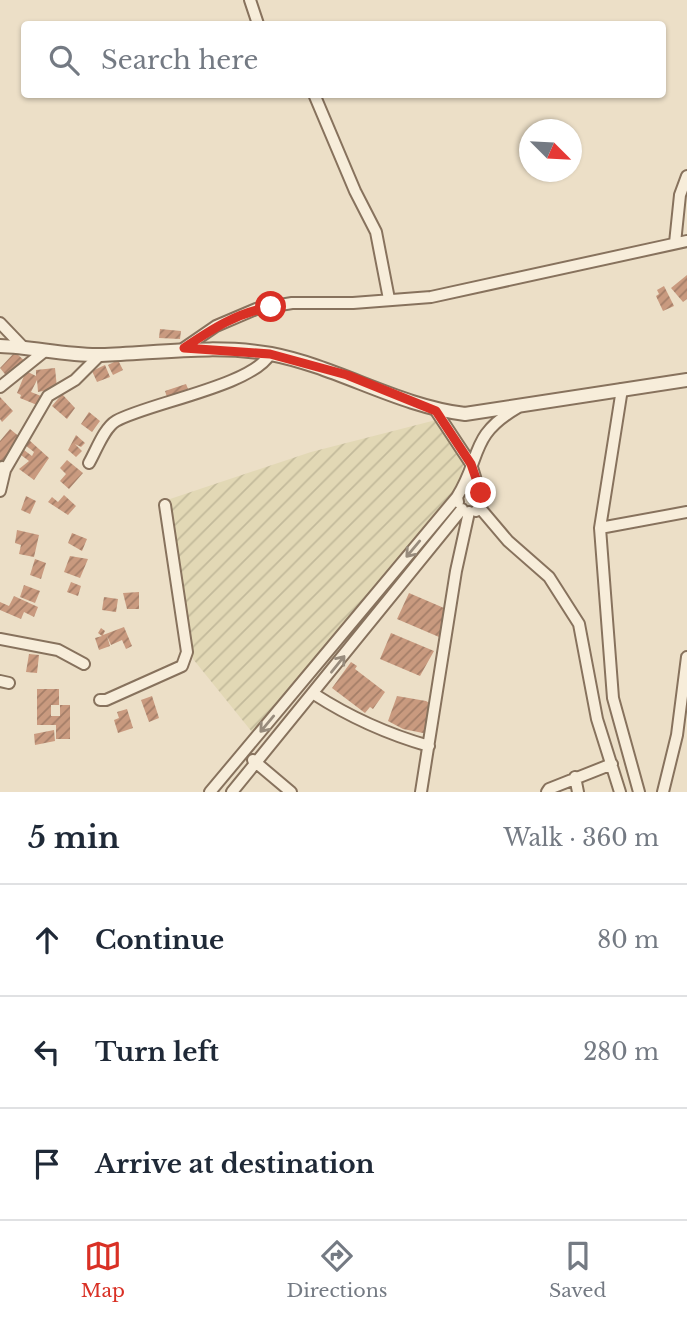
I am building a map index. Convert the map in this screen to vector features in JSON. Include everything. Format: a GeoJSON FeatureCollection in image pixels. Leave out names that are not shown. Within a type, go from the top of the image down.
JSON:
{"type":"FeatureCollection","features":[{"type":"Feature","properties":{"kind":"street"},"geometry":{"type":"LineString","coordinates":[[250,0],[257,21]]}},
{"type":"Feature","properties":{"kind":"street"},"geometry":{"type":"LineString","coordinates":[[316,98],[355,191],[376,232],[389,299]]}},
{"type":"Feature","properties":{"kind":"street"},"geometry":{"type":"LineString","coordinates":[[675,243],[680,195],[687,176]]}},
{"type":"Feature","properties":{"kind":"street"},"geometry":{"type":"LineString","coordinates":[[184,348],[216,326],[256,309],[292,303],[353,303],[431,297],[687,241]]}},
{"type":"Feature","properties":{"kind":"street"},"geometry":{"type":"LineString","coordinates":[[0,323],[23,347]]}},
{"type":"Feature","properties":{"kind":"street"},"geometry":{"type":"LineString","coordinates":[[0,346],[100,355],[184,348],[270,354],[347,375],[436,411],[465,414],[687,380]]}},
{"type":"Feature","properties":{"kind":"street"},"geometry":{"type":"LineString","coordinates":[[0,387],[46,350]]}},
{"type":"Feature","properties":{"kind":"street"},"geometry":{"type":"LineString","coordinates":[[89,463],[116,421],[198,394],[255,368],[270,354]]}},
{"type":"Feature","properties":{"kind":"street"},"geometry":{"type":"LineString","coordinates":[[0,491],[3,468],[48,396],[75,380],[100,355]]}},
{"type":"Feature","properties":{"kind":"street"},"geometry":{"type":"LineString","coordinates":[[622,389],[600,528],[613,698],[639,792]]}},
{"type":"Feature","properties":{"kind":"street"},"geometry":{"type":"LineString","coordinates":[[459,494],[484,433],[496,420],[520,406]]}},
{"type":"Feature","properties":{"kind":"street"},"geometry":{"type":"LineString","coordinates":[[232,792],[483,497],[471,464],[436,411]]}},
{"type":"Feature","properties":{"kind":"street"},"geometry":{"type":"LineString","coordinates":[[210,792],[459,494],[468,487],[479,490]]}},
{"type":"Feature","properties":{"kind":"street"},"geometry":{"type":"LineString","coordinates":[[459,494],[470,510],[549,577],[579,624],[597,719],[620,792]]}},
{"type":"Feature","properties":{"kind":"street"},"geometry":{"type":"LineString","coordinates":[[100,699],[106,700],[182,666],[186,660],[165,506]]}},
{"type":"Feature","properties":{"kind":"street"},"geometry":{"type":"LineString","coordinates":[[421,792],[454,584],[470,510]]}},
{"type":"Feature","properties":{"kind":"street"},"geometry":{"type":"LineString","coordinates":[[600,528],[687,512]]}},
{"type":"Feature","properties":{"kind":"street"},"geometry":{"type":"LineString","coordinates":[[0,639],[58,650],[84,664]]}},
{"type":"Feature","properties":{"kind":"street"},"geometry":{"type":"LineString","coordinates":[[663,792],[682,735],[687,657]]}},
{"type":"Feature","properties":{"kind":"street"},"geometry":{"type":"LineString","coordinates":[[314,694],[349,716],[389,734],[429,746]]}},
{"type":"Feature","properties":{"kind":"street"},"geometry":{"type":"LineString","coordinates":[[244,752],[291,792]]}},
{"type":"Feature","properties":{"kind":"street"},"geometry":{"type":"LineString","coordinates":[[547,792],[575,777],[612,764]]}},
{"type":"Feature","properties":{"kind":"street"},"geometry":{"type":"LineString","coordinates":[[575,777],[578,792]]}},
{"type":"Feature","properties":{"kind":"shaded area"},"geometry":{"type":"Polygon","coordinates":[[[436,420],[464,462],[457,488],[252,732],[193,659],[167,500],[311,452],[436,420]]]}},
{"type":"Feature","properties":{"kind":"building"},"geometry":{"type":"Polygon","coordinates":[[[687,275],[687,299],[683,302],[671,288],[687,275]]]}},
{"type":"Feature","properties":{"kind":"building"},"geometry":{"type":"Polygon","coordinates":[[[664,286],[674,306],[663,311],[656,296],[659,294],[657,290],[664,286]]]}},
{"type":"Feature","properties":{"kind":"building"},"geometry":{"type":"Polygon","coordinates":[[[160,329],[181,331],[180,339],[159,338],[160,329]]]}},
{"type":"Feature","properties":{"kind":"building"},"geometry":{"type":"Polygon","coordinates":[[[15,352],[30,366],[13,384],[0,368],[15,352]]]}},
{"type":"Feature","properties":{"kind":"building"},"geometry":{"type":"Polygon","coordinates":[[[118,360],[123,370],[113,375],[108,365],[118,360]]]}},
{"type":"Feature","properties":{"kind":"building"},"geometry":{"type":"Polygon","coordinates":[[[105,365],[110,377],[97,382],[92,371],[105,365]]]}},
{"type":"Feature","properties":{"kind":"building"},"geometry":{"type":"Polygon","coordinates":[[[55,368],[57,388],[38,392],[37,380],[31,392],[41,396],[37,405],[20,398],[21,395],[17,393],[26,371],[36,376],[36,370],[55,368]]]}},
{"type":"Feature","properties":{"kind":"building"},"geometry":{"type":"Polygon","coordinates":[[[186,384],[191,396],[168,400],[165,391],[186,384]]]}},
{"type":"Feature","properties":{"kind":"building"},"geometry":{"type":"Polygon","coordinates":[[[62,394],[75,408],[67,419],[52,406],[62,394]]]}},
{"type":"Feature","properties":{"kind":"building"},"geometry":{"type":"Polygon","coordinates":[[[0,397],[13,411],[2,422],[0,419],[0,397]]]}},
{"type":"Feature","properties":{"kind":"building"},"geometry":{"type":"Polygon","coordinates":[[[89,412],[100,421],[92,432],[81,424],[89,412]]]}},
{"type":"Feature","properties":{"kind":"building"},"geometry":{"type":"Polygon","coordinates":[[[10,429],[21,438],[0,465],[0,441],[10,429]]]}},
{"type":"Feature","properties":{"kind":"building"},"geometry":{"type":"Polygon","coordinates":[[[76,435],[85,443],[81,447],[75,444],[82,451],[76,457],[68,450],[76,435]]]}},
{"type":"Feature","properties":{"kind":"building"},"geometry":{"type":"Polygon","coordinates":[[[29,440],[49,458],[34,480],[19,469],[29,461],[21,455],[24,450],[32,456],[34,452],[25,445],[29,440]]]}},
{"type":"Feature","properties":{"kind":"building"},"geometry":{"type":"Polygon","coordinates":[[[67,460],[83,473],[69,489],[60,481],[66,474],[60,468],[67,460]]]}},
{"type":"Feature","properties":{"kind":"building"},"geometry":{"type":"Polygon","coordinates":[[[64,495],[76,506],[68,515],[48,502],[52,497],[58,502],[64,495]]]}},
{"type":"Feature","properties":{"kind":"building"},"geometry":{"type":"Polygon","coordinates":[[[26,496],[36,501],[30,514],[21,510],[26,496]]]}},
{"type":"Feature","properties":{"kind":"building"},"geometry":{"type":"Polygon","coordinates":[[[17,530],[39,535],[34,557],[19,554],[21,545],[15,543],[17,530]]]}},
{"type":"Feature","properties":{"kind":"building"},"geometry":{"type":"Polygon","coordinates":[[[72,533],[87,539],[82,551],[68,543],[72,533]]]}},
{"type":"Feature","properties":{"kind":"building"},"geometry":{"type":"Polygon","coordinates":[[[70,556],[88,559],[80,578],[64,572],[70,556]]]}},
{"type":"Feature","properties":{"kind":"building"},"geometry":{"type":"Polygon","coordinates":[[[35,559],[46,563],[41,579],[30,575],[35,559]]]}},
{"type":"Feature","properties":{"kind":"building"},"geometry":{"type":"Polygon","coordinates":[[[71,582],[81,586],[78,596],[67,592],[71,582]]]}},
{"type":"Feature","properties":{"kind":"building"},"geometry":{"type":"Polygon","coordinates":[[[24,585],[40,591],[35,603],[20,597],[24,585]]]}},
{"type":"Feature","properties":{"kind":"building"},"geometry":{"type":"Polygon","coordinates":[[[139,592],[139,609],[127,609],[123,593],[139,592]]]}},
{"type":"Feature","properties":{"kind":"building"},"geometry":{"type":"Polygon","coordinates":[[[409,593],[451,611],[439,637],[397,619],[409,593]]]}},
{"type":"Feature","properties":{"kind":"building"},"geometry":{"type":"Polygon","coordinates":[[[14,596],[38,607],[34,617],[24,612],[21,619],[0,610],[0,602],[9,606],[14,596]]]}},
{"type":"Feature","properties":{"kind":"building"},"geometry":{"type":"Polygon","coordinates":[[[104,597],[118,599],[116,612],[102,610],[104,597]]]}},
{"type":"Feature","properties":{"kind":"building"},"geometry":{"type":"Polygon","coordinates":[[[124,627],[132,646],[126,649],[122,640],[111,645],[107,636],[110,646],[99,650],[95,638],[102,636],[98,633],[101,628],[105,631],[103,635],[124,627]]]}},
{"type":"Feature","properties":{"kind":"building"},"geometry":{"type":"Polygon","coordinates":[[[391,633],[434,651],[420,676],[380,659],[391,633]]]}},
{"type":"Feature","properties":{"kind":"building"},"geometry":{"type":"Polygon","coordinates":[[[29,654],[39,655],[37,673],[26,672],[29,654]]]}},
{"type":"Feature","properties":{"kind":"building"},"geometry":{"type":"Polygon","coordinates":[[[351,662],[357,666],[355,669],[385,692],[373,709],[370,707],[365,713],[332,688],[351,662]]]}},
{"type":"Feature","properties":{"kind":"building"},"geometry":{"type":"Polygon","coordinates":[[[37,689],[59,689],[59,705],[51,705],[51,716],[60,716],[60,705],[70,705],[70,739],[56,739],[56,725],[37,725],[37,689]]]}},
{"type":"Feature","properties":{"kind":"building"},"geometry":{"type":"Polygon","coordinates":[[[152,696],[159,718],[149,722],[141,700],[152,696]]]}},
{"type":"Feature","properties":{"kind":"building"},"geometry":{"type":"Polygon","coordinates":[[[397,696],[426,701],[437,708],[433,735],[403,729],[388,721],[397,696]]]}},
{"type":"Feature","properties":{"kind":"building"},"geometry":{"type":"Polygon","coordinates":[[[127,709],[133,728],[118,733],[114,720],[119,718],[117,712],[127,709]]]}},
{"type":"Feature","properties":{"kind":"building"},"geometry":{"type":"Polygon","coordinates":[[[54,730],[55,741],[35,745],[34,734],[54,730]]]}},
{"type":"Feature","properties":{"kind":"route"},"geometry":{"type":"LineString","coordinates":[[271,307],[235,317],[216,326],[184,348],[270,354],[347,375],[436,411],[471,464],[481,493]]}}]}
